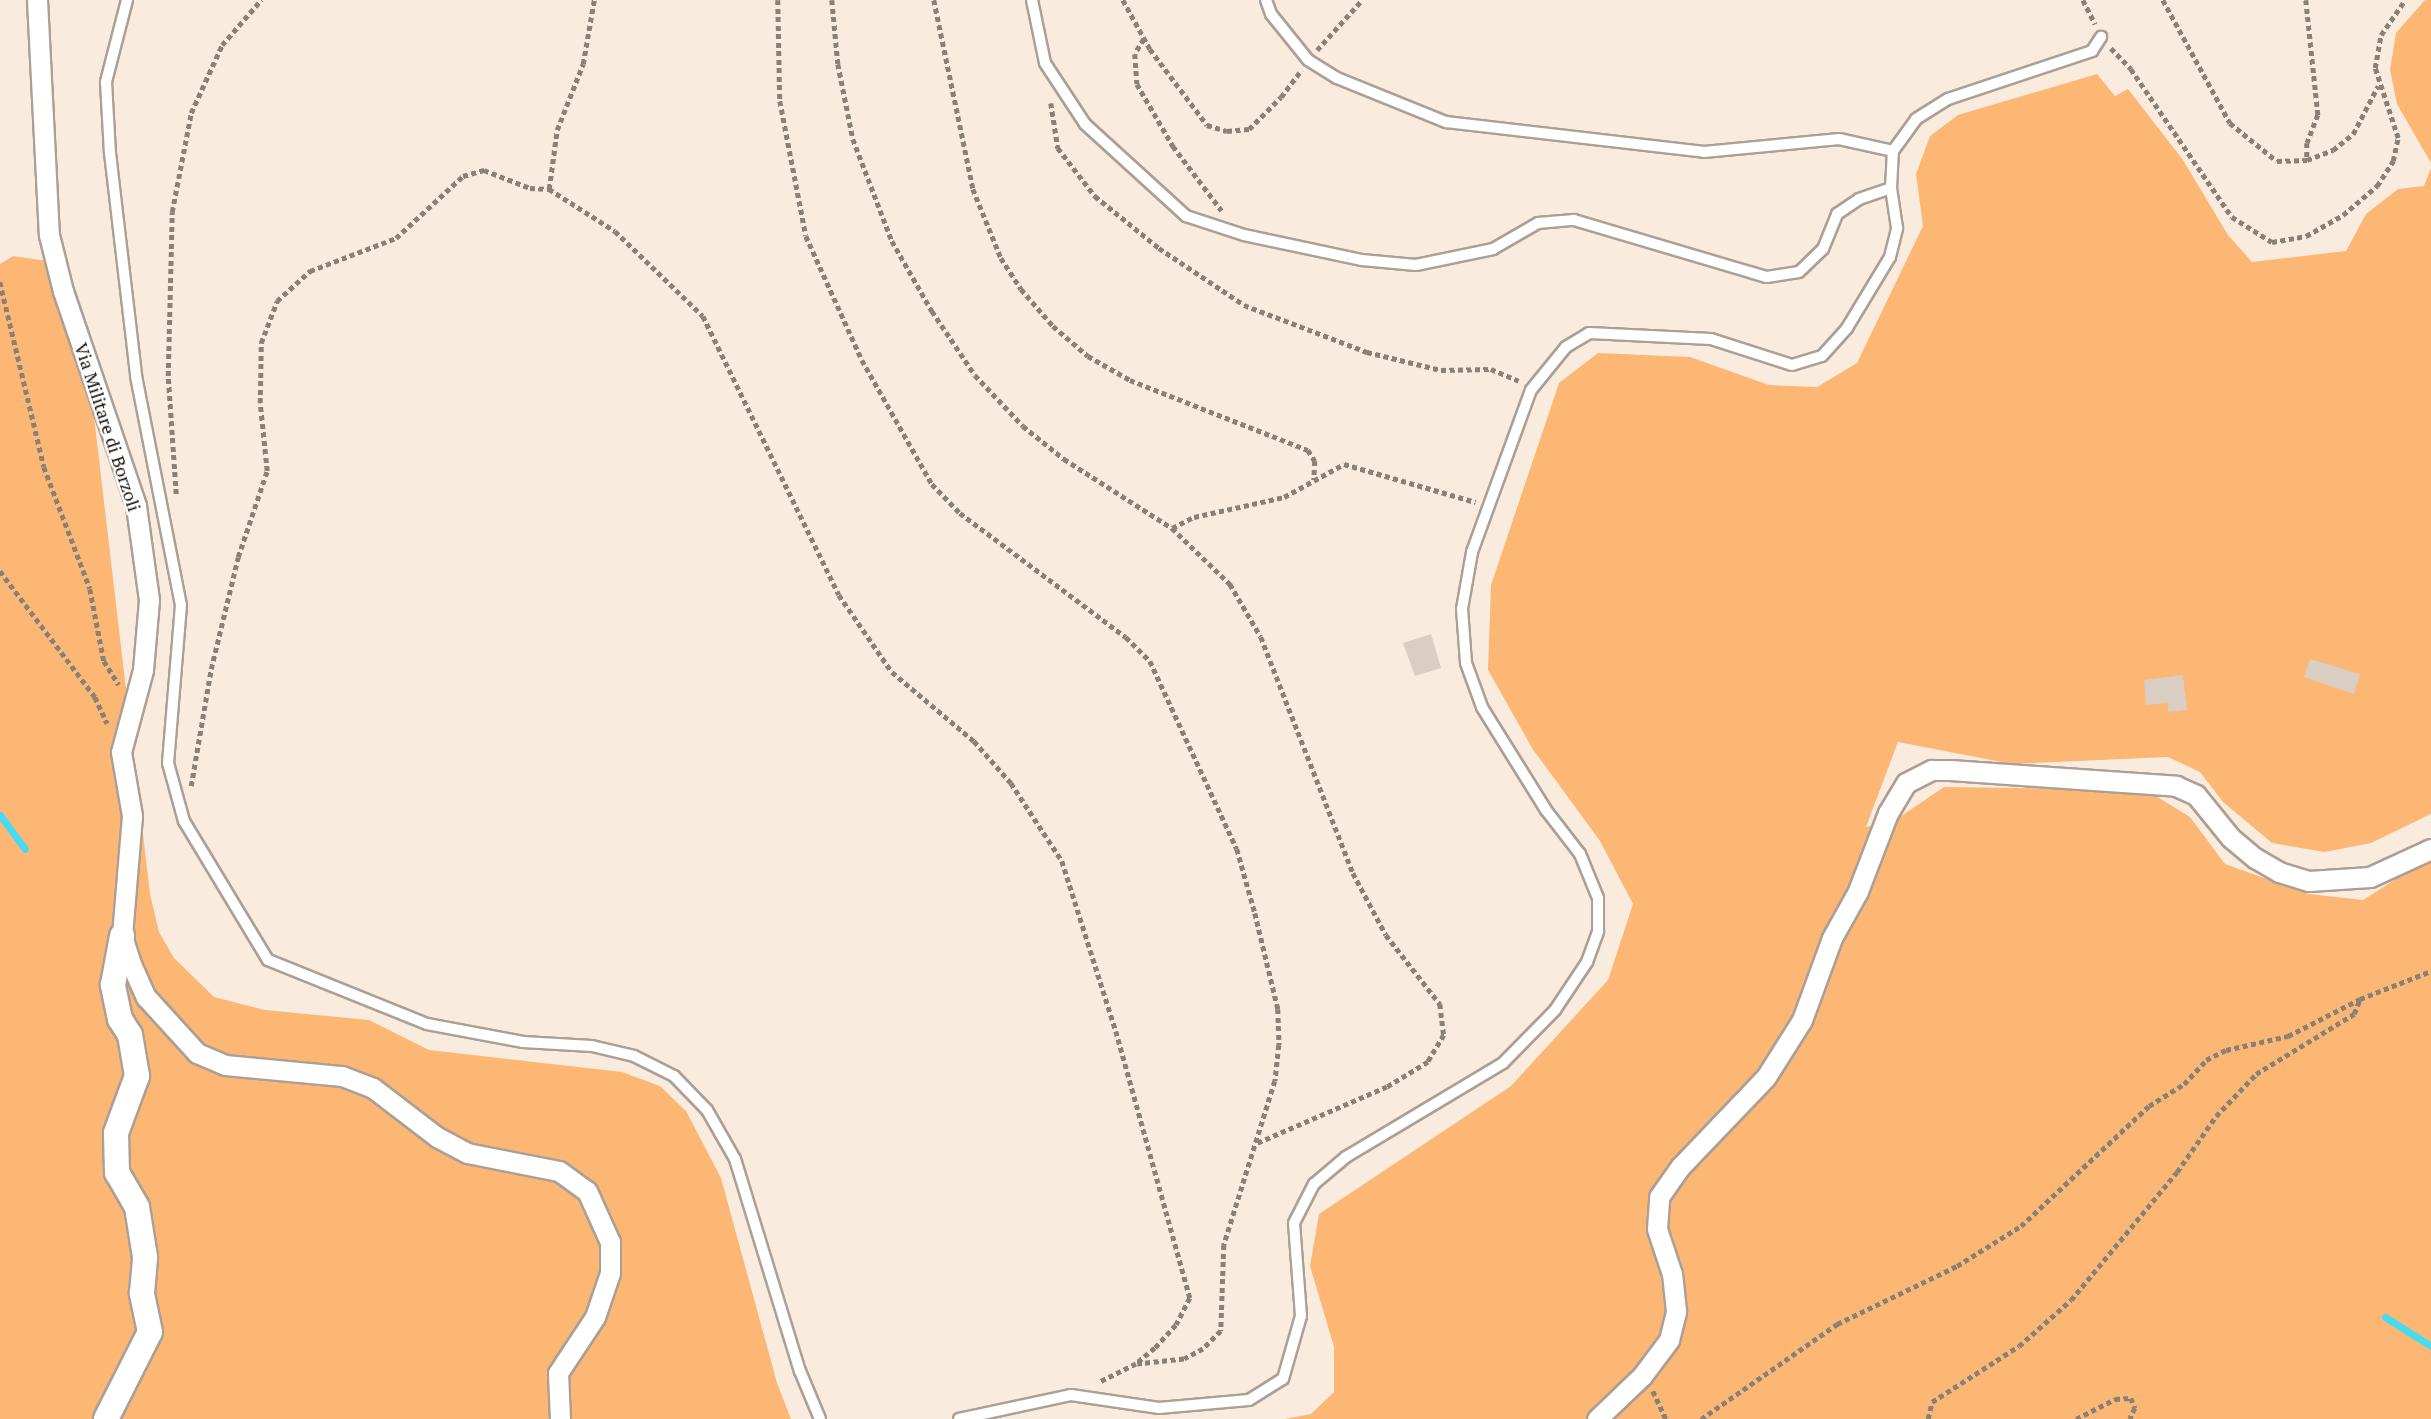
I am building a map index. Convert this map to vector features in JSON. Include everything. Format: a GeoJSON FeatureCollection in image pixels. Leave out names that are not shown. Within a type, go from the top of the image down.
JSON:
{"type":"FeatureCollection","features":[{"type":"Feature","properties":{"kind":"street","name":"Via Militare di Borzoli"},"geometry":{"type":"LineString","coordinates":[[37,0],[49,235],[63,292],[136,506],[149,600],[143,670],[134,693],[121,752],[132,816],[122,936]]}},
{"type":"Feature","properties":{"kind":"street"},"geometry":{"type":"LineString","coordinates":[[1597,1419],[1642,1376],[1669,1340],[1676,1311],[1672,1274],[1657,1229],[1659,1197],[1681,1166],[1766,1077],[1802,1020],[1832,938],[1858,891],[1888,813],[1906,783],[1932,770],[1950,769],[2176,786],[2196,795],[2231,838],[2255,859],[2279,873],[2309,881],[2370,877],[2431,849]]}},
{"type":"Feature","properties":{"kind":"street"},"geometry":{"type":"LineString","coordinates":[[106,1419],[150,1332],[142,1293],[145,1256],[137,1207],[117,1173],[116,1133],[137,1076],[113,985],[122,936]]}},
{"type":"Feature","properties":{"kind":"street"},"geometry":{"type":"LineString","coordinates":[[122,936],[146,997],[197,1054],[225,1065],[342,1076],[373,1088],[437,1138],[467,1153],[559,1171],[587,1191],[610,1242],[610,1273],[595,1317],[558,1373],[560,1419]]}},
{"type":"Feature","properties":{"kind":"lane"},"geometry":{"type":"LineString","coordinates":[[127,0],[106,82],[110,153],[136,376],[181,605],[168,763],[184,821],[268,960],[427,1024],[523,1042],[592,1046],[634,1056],[674,1076],[707,1110],[734,1159],[800,1371],[820,1419]]}},
{"type":"Feature","properties":{"kind":"lane"},"geometry":{"type":"LineString","coordinates":[[1032,0],[1045,63],[1086,124],[1186,216],[1244,235],[1362,260],[1416,265],[1493,249],[1538,223],[1574,220],[1767,277],[1799,272],[1823,249],[1837,215],[1860,199],[1891,188]]}},
{"type":"Feature","properties":{"kind":"lane"},"geometry":{"type":"LineString","coordinates":[[1266,0],[1271,15],[1308,60],[1337,78],[1446,122],[1704,152],[1839,139],[1893,151]]}},
{"type":"Feature","properties":{"kind":"lane"},"geometry":{"type":"LineString","coordinates":[[959,1419],[1071,1395],[1159,1408],[1249,1400],[1283,1379],[1301,1317],[1294,1223],[1314,1184],[1346,1157],[1503,1063],[1555,1010],[1587,962],[1598,931],[1598,898],[1580,854],[1546,810],[1482,708],[1466,663],[1462,609],[1472,552],[1531,390],[1566,347],[1589,333],[1711,339],[1792,365],[1822,356],[1847,328],[1889,257],[1897,228],[1891,188],[1893,151],[1916,119],[1948,99],[2064,63],[2092,51],[2101,37]]}},
{"type":"Feature","properties":{"kind":"path"},"geometry":{"type":"LineString","coordinates":[[165,516],[173,509],[178,488],[168,376],[172,212],[191,113],[222,45],[261,0]]}},
{"type":"Feature","properties":{"kind":"path"},"geometry":{"type":"LineString","coordinates":[[549,189],[556,130],[583,64],[594,0]]}},
{"type":"Feature","properties":{"kind":"path"},"geometry":{"type":"LineString","coordinates":[[778,0],[779,101],[806,236],[862,360],[932,484],[960,513],[1126,637],[1150,661],[1237,849],[1278,1009],[1275,1081],[1224,1245],[1221,1331],[1203,1349],[1184,1359],[1136,1364]]}},
{"type":"Feature","properties":{"kind":"path"},"geometry":{"type":"LineString","coordinates":[[832,0],[838,64],[853,139],[892,241],[932,311],[975,376],[1023,426],[1064,459],[1172,528],[1230,584],[1252,617],[1353,873],[1386,935],[1440,1004],[1444,1023],[1441,1045],[1428,1062],[1387,1087],[1255,1144]]}},
{"type":"Feature","properties":{"kind":"path"},"geometry":{"type":"LineString","coordinates":[[934,0],[973,189],[1001,258],[1021,289],[1053,326],[1088,356],[1130,380],[1308,450],[1315,461],[1314,480]]}},
{"type":"Feature","properties":{"kind":"path"},"geometry":{"type":"LineString","coordinates":[[1123,0],[1144,39],[1207,125],[1227,131],[1249,129],[1281,97],[1308,60],[1362,0]]}},
{"type":"Feature","properties":{"kind":"path"},"geometry":{"type":"LineString","coordinates":[[2083,0],[2101,37],[2131,69],[2232,217],[2272,242],[2306,236],[2343,215],[2377,186],[2393,161],[2398,138],[2375,68],[2382,34],[2405,0]]}},
{"type":"Feature","properties":{"kind":"path"},"geometry":{"type":"LineString","coordinates":[[2163,0],[2230,123],[2277,161],[2307,160],[2333,150],[2353,134],[2379,85]]}},
{"type":"Feature","properties":{"kind":"path"},"geometry":{"type":"LineString","coordinates":[[2306,0],[2318,115],[2307,143],[2307,160]]}},
{"type":"Feature","properties":{"kind":"path"},"geometry":{"type":"LineString","coordinates":[[1144,39],[1135,54],[1137,84],[1172,146],[1244,235]]}},
{"type":"Feature","properties":{"kind":"path"},"geometry":{"type":"LineString","coordinates":[[1051,99],[1058,148],[1095,196],[1159,248],[1244,305],[1367,352],[1441,370],[1492,369],[1531,390]]}},
{"type":"Feature","properties":{"kind":"path"},"geometry":{"type":"LineString","coordinates":[[179,800],[194,775],[220,631],[238,557],[267,471],[260,403],[261,344],[277,301],[310,271],[396,238],[463,176],[484,170],[530,188],[549,189],[615,231],[703,316],[839,595],[892,672],[974,741],[1012,783],[1062,861],[1123,1057],[1190,1298],[1176,1325],[1136,1364],[1071,1395]]}},
{"type":"Feature","properties":{"kind":"path"},"geometry":{"type":"LineString","coordinates":[[0,282],[44,467],[90,589],[104,661],[118,685],[134,693]]}},
{"type":"Feature","properties":{"kind":"path"},"geometry":{"type":"LineString","coordinates":[[1172,528],[1194,517],[1284,497],[1345,464],[1474,501],[1486,512]]}},
{"type":"Feature","properties":{"kind":"path"},"geometry":{"type":"LineString","coordinates":[[0,571],[95,697],[121,752]]}},
{"type":"Feature","properties":{"kind":"path"},"geometry":{"type":"LineString","coordinates":[[1701,1419],[1837,1324],[1957,1266],[2021,1226],[2149,1106],[2184,1084],[2206,1060],[2226,1050],[2287,1036],[2360,999],[2431,971]]}},
{"type":"Feature","properties":{"kind":"path"},"geometry":{"type":"LineString","coordinates":[[1928,1419],[1932,1402],[2019,1346],[2071,1300],[2177,1172],[2216,1116],[2256,1074],[2354,1014],[2360,999]]}},
{"type":"Feature","properties":{"kind":"path"},"geometry":{"type":"LineString","coordinates":[[1642,1376],[1666,1419]]}},
{"type":"Feature","properties":{"kind":"path"},"geometry":{"type":"LineString","coordinates":[[2076,1419],[2115,1399],[2131,1398],[2135,1408],[2130,1419]]}},
{"type":"Feature","properties":{"kind":"shaded area"},"geometry":{"type":"Polygon","coordinates":[[[2425,0],[2431,0],[2431,163],[2397,104],[2390,70],[2396,33],[2425,0]]]}},
{"type":"Feature","properties":{"kind":"shaded area"},"geometry":{"type":"Polygon","coordinates":[[[2097,74],[2115,96],[2128,89],[2183,160],[2228,235],[2252,262],[2346,251],[2366,214],[2398,189],[2424,186],[2431,168],[2431,814],[2371,843],[2325,852],[2272,843],[2223,802],[2200,772],[2168,757],[2012,764],[1898,742],[1866,827],[1894,821],[1944,787],[2146,790],[2190,817],[2225,864],[2309,894],[2363,900],[2431,857],[2431,1419],[1285,1419],[1311,1414],[1334,1392],[1334,1347],[1310,1266],[1319,1214],[1511,1086],[1608,980],[1633,904],[1600,841],[1532,748],[1488,670],[1491,585],[1559,383],[1598,353],[1690,357],[1769,385],[1817,387],[1857,363],[1923,226],[1916,174],[1930,136],[1958,115],[2097,74]]]}},
{"type":"Feature","properties":{"kind":"shaded area"},"geometry":{"type":"Polygon","coordinates":[[[13,256],[67,264],[84,331],[150,894],[159,932],[174,958],[214,997],[265,1010],[369,1020],[429,1050],[622,1072],[660,1086],[686,1111],[721,1178],[777,1383],[791,1419],[0,1419],[0,264],[13,256]]]}},
{"type":"Feature","properties":{"kind":"building"},"geometry":{"type":"Polygon","coordinates":[[[1431,634],[1441,668],[1415,676],[1403,643],[1431,634]]]}},
{"type":"Feature","properties":{"kind":"building"},"geometry":{"type":"Polygon","coordinates":[[[2310,659],[2360,674],[2354,694],[2304,677],[2310,659]]]}},
{"type":"Feature","properties":{"kind":"building"},"geometry":{"type":"Polygon","coordinates":[[[2183,675],[2187,710],[2168,712],[2168,703],[2146,705],[2144,680],[2183,675]]]}},
{"type":"Feature","properties":{"kind":"waterway"},"geometry":{"type":"LineString","coordinates":[[0,815],[25,849]]}},
{"type":"Feature","properties":{"kind":"waterway"},"geometry":{"type":"LineString","coordinates":[[2385,1317],[2431,1346]]}}]}
